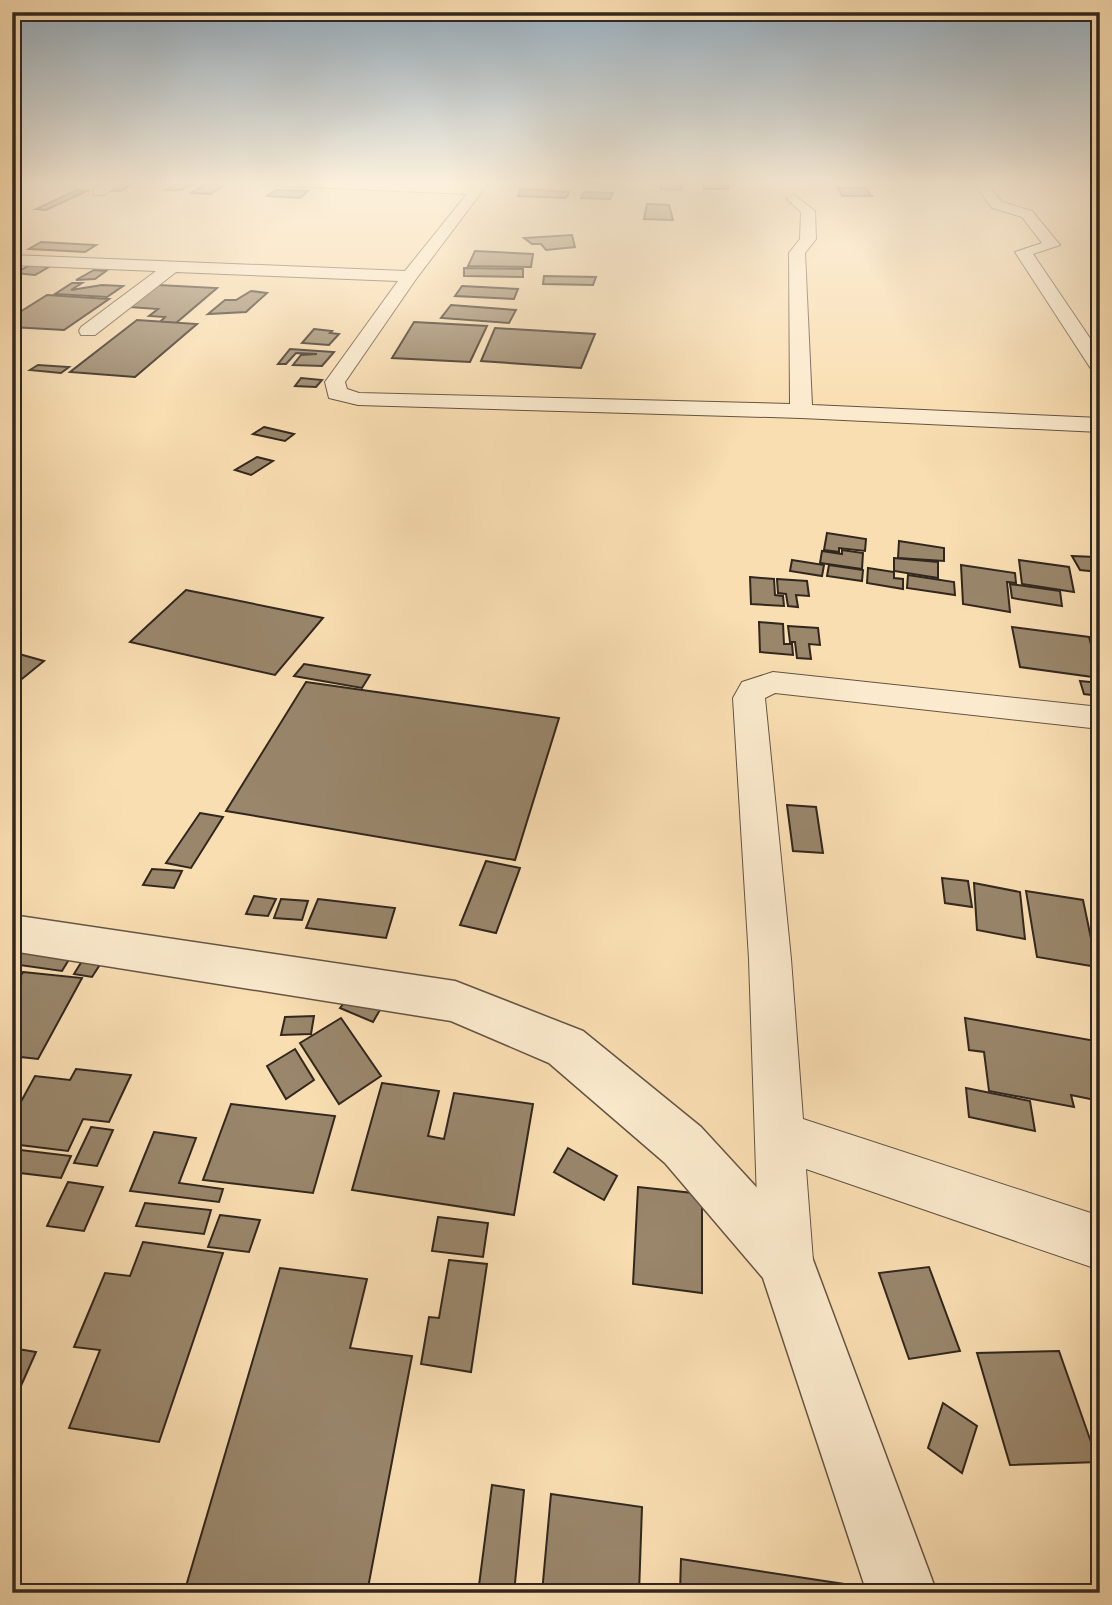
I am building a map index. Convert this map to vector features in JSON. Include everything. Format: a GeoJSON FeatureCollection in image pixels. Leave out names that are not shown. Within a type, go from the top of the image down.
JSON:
{"type":"FeatureCollection","features":[{"type":"Feature","properties":{"kind":"street"},"geometry":{"type":"LineString","coordinates":[[426,256],[335,382],[337,393],[358,399],[801,411],[1100,425]]}},
{"type":"Feature","properties":{"kind":"street"},"geometry":{"type":"LineString","coordinates":[[797,256],[801,411]]}},
{"type":"Feature","properties":{"kind":"street"},"geometry":{"type":"LineString","coordinates":[[1026,256],[1100,368]]}},
{"type":"Feature","properties":{"kind":"street"},"geometry":{"type":"LineString","coordinates":[[16,262],[410,276]]}},
{"type":"Feature","properties":{"kind":"street"},"geometry":{"type":"LineString","coordinates":[[88,331],[171,267]]}},
{"type":"Feature","properties":{"kind":"street"},"geometry":{"type":"LineString","coordinates":[[902,1593],[786,1261],[770,959],[749,698],[752,689],[773,682],[1100,718]]}},
{"type":"Feature","properties":{"kind":"street"},"geometry":{"type":"LineString","coordinates":[[12,933],[454,1001],[566,1047],[683,1144],[786,1261]]}},
{"type":"Feature","properties":{"kind":"street"},"geometry":{"type":"LineString","coordinates":[[779,1135],[1100,1243]]}},
{"type":"Feature","properties":{"kind":"building"},"geometry":{"type":"Polygon","coordinates":[[[473,256],[533,256],[531,267],[468,266],[473,256]]]}},
{"type":"Feature","properties":{"kind":"building"},"geometry":{"type":"Polygon","coordinates":[[[30,265],[49,267],[35,275],[15,273],[30,265]]]}},
{"type":"Feature","properties":{"kind":"building"},"geometry":{"type":"Polygon","coordinates":[[[464,268],[523,269],[523,277],[464,276],[464,268]]]}},
{"type":"Feature","properties":{"kind":"building"},"geometry":{"type":"Polygon","coordinates":[[[94,270],[106,271],[95,279],[76,280],[94,270]]]}},
{"type":"Feature","properties":{"kind":"building"},"geometry":{"type":"Polygon","coordinates":[[[544,276],[596,277],[593,285],[543,284],[544,276]]]}},
{"type":"Feature","properties":{"kind":"building"},"geometry":{"type":"Polygon","coordinates":[[[72,283],[82,283],[71,290],[102,285],[123,286],[107,297],[55,294],[72,283]]]}},
{"type":"Feature","properties":{"kind":"building"},"geometry":{"type":"Polygon","coordinates":[[[158,285],[217,288],[176,323],[160,322],[165,317],[149,316],[158,309],[128,307],[158,285]]]}},
{"type":"Feature","properties":{"kind":"building"},"geometry":{"type":"Polygon","coordinates":[[[462,286],[518,289],[514,299],[455,296],[462,286]]]}},
{"type":"Feature","properties":{"kind":"building"},"geometry":{"type":"Polygon","coordinates":[[[251,291],[267,293],[246,312],[208,314],[225,300],[236,300],[251,291]]]}},
{"type":"Feature","properties":{"kind":"building"},"geometry":{"type":"Polygon","coordinates":[[[47,295],[109,299],[64,330],[12,327],[12,317],[47,295]]]}},
{"type":"Feature","properties":{"kind":"building"},"geometry":{"type":"Polygon","coordinates":[[[451,305],[516,310],[509,323],[441,318],[451,305]]]}},
{"type":"Feature","properties":{"kind":"building"},"geometry":{"type":"Polygon","coordinates":[[[137,320],[197,324],[135,377],[70,372],[137,320]]]}},
{"type":"Feature","properties":{"kind":"building"},"geometry":{"type":"Polygon","coordinates":[[[414,322],[487,326],[470,362],[392,358],[414,322]]]}},
{"type":"Feature","properties":{"kind":"building"},"geometry":{"type":"Polygon","coordinates":[[[495,328],[595,334],[581,368],[481,361],[495,328]]]}},
{"type":"Feature","properties":{"kind":"building"},"geometry":{"type":"Polygon","coordinates":[[[314,329],[339,334],[329,345],[302,343],[314,329]]]}},
{"type":"Feature","properties":{"kind":"building"},"geometry":{"type":"Polygon","coordinates":[[[290,349],[334,352],[322,366],[293,365],[301,355],[317,354],[296,353],[286,364],[278,364],[290,349]]]}},
{"type":"Feature","properties":{"kind":"building"},"geometry":{"type":"Polygon","coordinates":[[[38,365],[69,367],[61,373],[30,370],[38,365]]]}},
{"type":"Feature","properties":{"kind":"building"},"geometry":{"type":"Polygon","coordinates":[[[301,378],[322,380],[316,387],[295,386],[301,378]]]}},
{"type":"Feature","properties":{"kind":"building"},"geometry":{"type":"Polygon","coordinates":[[[264,427],[294,434],[285,441],[253,434],[264,427]]]}},
{"type":"Feature","properties":{"kind":"building"},"geometry":{"type":"Polygon","coordinates":[[[257,457],[273,461],[251,475],[235,470],[257,457]]]}},
{"type":"Feature","properties":{"kind":"building"},"geometry":{"type":"Polygon","coordinates":[[[827,533],[866,539],[865,551],[839,548],[839,552],[824,550],[827,533]]]}},
{"type":"Feature","properties":{"kind":"building"},"geometry":{"type":"Polygon","coordinates":[[[899,541],[944,548],[944,561],[898,558],[899,541]]]}},
{"type":"Feature","properties":{"kind":"building"},"geometry":{"type":"Polygon","coordinates":[[[842,550],[863,553],[862,569],[820,563],[822,551],[842,554],[842,550]]]}},
{"type":"Feature","properties":{"kind":"building"},"geometry":{"type":"Polygon","coordinates":[[[1072,556],[1095,557],[1100,572],[1080,570],[1072,556]]]}},
{"type":"Feature","properties":{"kind":"building"},"geometry":{"type":"Polygon","coordinates":[[[894,558],[938,562],[938,578],[894,571],[894,558]]]}},
{"type":"Feature","properties":{"kind":"building"},"geometry":{"type":"Polygon","coordinates":[[[792,560],[824,565],[822,576],[790,571],[792,560]]]}},
{"type":"Feature","properties":{"kind":"building"},"geometry":{"type":"Polygon","coordinates":[[[1019,560],[1069,567],[1074,592],[1022,584],[1019,560]]]}},
{"type":"Feature","properties":{"kind":"building"},"geometry":{"type":"Polygon","coordinates":[[[829,565],[863,570],[862,581],[827,576],[829,565]]]}},
{"type":"Feature","properties":{"kind":"building"},"geometry":{"type":"Polygon","coordinates":[[[961,565],[1015,573],[1016,583],[1007,582],[1010,612],[963,604],[961,565]]]}},
{"type":"Feature","properties":{"kind":"building"},"geometry":{"type":"Polygon","coordinates":[[[868,568],[894,572],[894,578],[903,579],[903,589],[867,583],[868,568]]]}},
{"type":"Feature","properties":{"kind":"building"},"geometry":{"type":"Polygon","coordinates":[[[908,575],[954,582],[955,595],[907,588],[908,575]]]}},
{"type":"Feature","properties":{"kind":"building"},"geometry":{"type":"Polygon","coordinates":[[[750,577],[774,579],[775,595],[783,596],[784,606],[751,604],[750,577]]]}},
{"type":"Feature","properties":{"kind":"building"},"geometry":{"type":"Polygon","coordinates":[[[777,579],[807,581],[809,596],[796,595],[798,607],[788,606],[786,594],[778,593],[777,579]]]}},
{"type":"Feature","properties":{"kind":"building"},"geometry":{"type":"Polygon","coordinates":[[[1010,584],[1060,591],[1062,606],[1012,598],[1010,584]]]}},
{"type":"Feature","properties":{"kind":"building"},"geometry":{"type":"Polygon","coordinates":[[[186,590],[323,618],[275,675],[130,642],[186,590]]]}},
{"type":"Feature","properties":{"kind":"building"},"geometry":{"type":"Polygon","coordinates":[[[759,622],[783,624],[784,644],[792,644],[793,655],[760,652],[759,622]]]}},
{"type":"Feature","properties":{"kind":"building"},"geometry":{"type":"Polygon","coordinates":[[[788,626],[818,628],[820,645],[809,644],[811,659],[797,658],[795,642],[790,642],[788,626]]]}},
{"type":"Feature","properties":{"kind":"building"},"geometry":{"type":"Polygon","coordinates":[[[1012,627],[1089,637],[1100,678],[1020,667],[1012,627]]]}},
{"type":"Feature","properties":{"kind":"building"},"geometry":{"type":"Polygon","coordinates":[[[12,652],[44,661],[12,687],[12,652]]]}},
{"type":"Feature","properties":{"kind":"building"},"geometry":{"type":"Polygon","coordinates":[[[304,664],[370,675],[362,688],[294,676],[304,664]]]}},
{"type":"Feature","properties":{"kind":"building"},"geometry":{"type":"Polygon","coordinates":[[[1080,681],[1100,683],[1100,696],[1084,694],[1080,681]]]}},
{"type":"Feature","properties":{"kind":"building"},"geometry":{"type":"Polygon","coordinates":[[[306,682],[559,718],[515,860],[226,811],[306,682]]]}},
{"type":"Feature","properties":{"kind":"building"},"geometry":{"type":"Polygon","coordinates":[[[787,805],[816,807],[823,853],[793,851],[787,805]]]}},
{"type":"Feature","properties":{"kind":"building"},"geometry":{"type":"Polygon","coordinates":[[[200,813],[223,817],[191,868],[166,863],[200,813]]]}},
{"type":"Feature","properties":{"kind":"building"},"geometry":{"type":"Polygon","coordinates":[[[486,861],[520,868],[496,933],[460,925],[486,861]]]}},
{"type":"Feature","properties":{"kind":"building"},"geometry":{"type":"Polygon","coordinates":[[[152,869],[182,871],[174,888],[143,885],[152,869]]]}},
{"type":"Feature","properties":{"kind":"building"},"geometry":{"type":"Polygon","coordinates":[[[942,878],[968,881],[972,907],[945,903],[942,878]]]}},
{"type":"Feature","properties":{"kind":"building"},"geometry":{"type":"Polygon","coordinates":[[[974,883],[1020,892],[1025,939],[977,930],[974,883]]]}},
{"type":"Feature","properties":{"kind":"building"},"geometry":{"type":"Polygon","coordinates":[[[1026,891],[1083,900],[1097,967],[1037,957],[1026,891]]]}},
{"type":"Feature","properties":{"kind":"building"},"geometry":{"type":"Polygon","coordinates":[[[254,896],[276,899],[268,916],[246,914],[254,896]]]}},
{"type":"Feature","properties":{"kind":"building"},"geometry":{"type":"Polygon","coordinates":[[[281,899],[308,901],[302,920],[274,918],[281,899]]]}},
{"type":"Feature","properties":{"kind":"building"},"geometry":{"type":"Polygon","coordinates":[[[318,899],[395,908],[386,938],[306,928],[318,899]]]}},
{"type":"Feature","properties":{"kind":"building"},"geometry":{"type":"Polygon","coordinates":[[[76,948],[62,971],[12,964],[12,950],[76,948]]]}},
{"type":"Feature","properties":{"kind":"building"},"geometry":{"type":"Polygon","coordinates":[[[82,961],[101,963],[92,977],[74,974],[82,961]]]}},
{"type":"Feature","properties":{"kind":"building"},"geometry":{"type":"Polygon","coordinates":[[[23,972],[82,978],[38,1059],[12,1056],[12,990],[23,972]]]}},
{"type":"Feature","properties":{"kind":"building"},"geometry":{"type":"Polygon","coordinates":[[[350,995],[381,1008],[373,1022],[340,1008],[350,995]]]}},
{"type":"Feature","properties":{"kind":"building"},"geometry":{"type":"Polygon","coordinates":[[[314,1016],[311,1034],[281,1035],[285,1017],[314,1016]]]}},
{"type":"Feature","properties":{"kind":"building"},"geometry":{"type":"Polygon","coordinates":[[[341,1018],[381,1076],[339,1104],[300,1043],[341,1018]]]}},
{"type":"Feature","properties":{"kind":"building"},"geometry":{"type":"Polygon","coordinates":[[[965,1018],[1096,1041],[1100,1058],[1100,1101],[1071,1095],[1074,1107],[989,1091],[984,1052],[969,1050],[965,1018]]]}},
{"type":"Feature","properties":{"kind":"building"},"geometry":{"type":"Polygon","coordinates":[[[295,1049],[314,1080],[286,1099],[267,1066],[295,1049]]]}},
{"type":"Feature","properties":{"kind":"building"},"geometry":{"type":"Polygon","coordinates":[[[76,1069],[131,1075],[109,1122],[83,1119],[68,1151],[12,1144],[12,1118],[35,1076],[70,1080],[76,1069]]]}},
{"type":"Feature","properties":{"kind":"building"},"geometry":{"type":"Polygon","coordinates":[[[382,1083],[439,1091],[428,1136],[444,1139],[454,1093],[533,1104],[514,1215],[352,1190],[382,1083]]]}},
{"type":"Feature","properties":{"kind":"building"},"geometry":{"type":"Polygon","coordinates":[[[966,1088],[1030,1101],[1035,1131],[969,1117],[966,1088]]]}},
{"type":"Feature","properties":{"kind":"building"},"geometry":{"type":"Polygon","coordinates":[[[231,1104],[335,1116],[313,1193],[203,1180],[231,1104]]]}},
{"type":"Feature","properties":{"kind":"building"},"geometry":{"type":"Polygon","coordinates":[[[91,1127],[113,1130],[97,1166],[74,1163],[91,1127]]]}},
{"type":"Feature","properties":{"kind":"building"},"geometry":{"type":"Polygon","coordinates":[[[154,1132],[196,1138],[179,1183],[223,1189],[219,1202],[130,1191],[154,1132]]]}},
{"type":"Feature","properties":{"kind":"building"},"geometry":{"type":"Polygon","coordinates":[[[568,1148],[617,1176],[604,1200],[554,1172],[568,1148]]]}},
{"type":"Feature","properties":{"kind":"building"},"geometry":{"type":"Polygon","coordinates":[[[12,1149],[71,1156],[61,1178],[12,1172],[12,1149]]]}},
{"type":"Feature","properties":{"kind":"building"},"geometry":{"type":"Polygon","coordinates":[[[68,1182],[103,1187],[84,1231],[47,1226],[68,1182]]]}},
{"type":"Feature","properties":{"kind":"building"},"geometry":{"type":"Polygon","coordinates":[[[638,1187],[702,1194],[702,1293],[633,1284],[638,1187]]]}},
{"type":"Feature","properties":{"kind":"building"},"geometry":{"type":"Polygon","coordinates":[[[145,1203],[211,1210],[204,1234],[136,1226],[145,1203]]]}},
{"type":"Feature","properties":{"kind":"building"},"geometry":{"type":"Polygon","coordinates":[[[220,1215],[260,1220],[249,1252],[208,1247],[220,1215]]]}},
{"type":"Feature","properties":{"kind":"building"},"geometry":{"type":"Polygon","coordinates":[[[438,1217],[488,1223],[483,1257],[432,1251],[438,1217]]]}},
{"type":"Feature","properties":{"kind":"building"},"geometry":{"type":"Polygon","coordinates":[[[143,1242],[223,1253],[159,1442],[69,1428],[100,1350],[74,1347],[105,1273],[130,1276],[143,1242]]]}},
{"type":"Feature","properties":{"kind":"building"},"geometry":{"type":"Polygon","coordinates":[[[449,1260],[487,1264],[471,1372],[421,1364],[429,1317],[439,1318],[449,1260]]]}},
{"type":"Feature","properties":{"kind":"building"},"geometry":{"type":"Polygon","coordinates":[[[929,1267],[960,1351],[909,1359],[879,1273],[929,1267]]]}},
{"type":"Feature","properties":{"kind":"building"},"geometry":{"type":"Polygon","coordinates":[[[280,1268],[367,1279],[350,1348],[412,1356],[367,1593],[184,1593],[280,1268]]]}},
{"type":"Feature","properties":{"kind":"building"},"geometry":{"type":"Polygon","coordinates":[[[12,1348],[36,1352],[12,1406],[12,1348]]]}},
{"type":"Feature","properties":{"kind":"building"},"geometry":{"type":"Polygon","coordinates":[[[1059,1351],[1098,1462],[1010,1465],[977,1353],[1059,1351]]]}},
{"type":"Feature","properties":{"kind":"building"},"geometry":{"type":"Polygon","coordinates":[[[943,1403],[977,1426],[962,1473],[928,1448],[943,1403]]]}},
{"type":"Feature","properties":{"kind":"building"},"geometry":{"type":"Polygon","coordinates":[[[492,1485],[524,1490],[514,1593],[478,1593],[492,1485]]]}},
{"type":"Feature","properties":{"kind":"building"},"geometry":{"type":"Polygon","coordinates":[[[551,1494],[642,1507],[639,1593],[542,1593],[551,1494]]]}},
{"type":"Feature","properties":{"kind":"building"},"geometry":{"type":"Polygon","coordinates":[[[681,1559],[857,1586],[858,1593],[680,1593],[681,1559]]]}}]}
